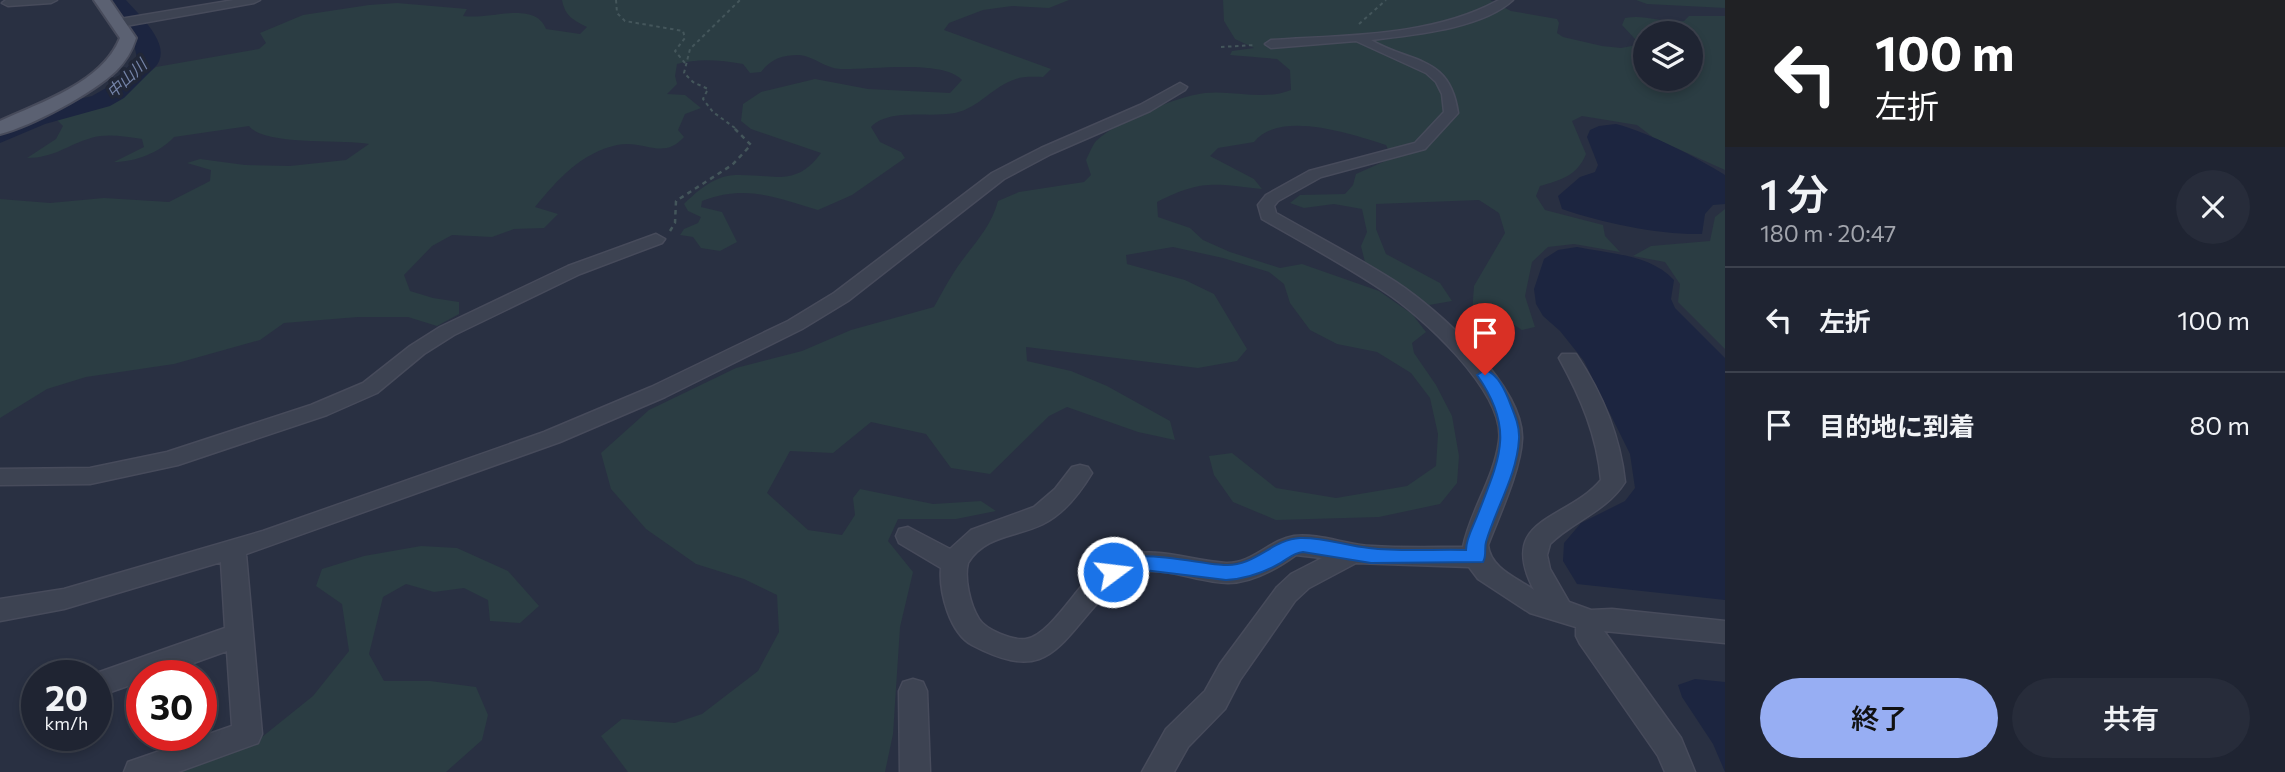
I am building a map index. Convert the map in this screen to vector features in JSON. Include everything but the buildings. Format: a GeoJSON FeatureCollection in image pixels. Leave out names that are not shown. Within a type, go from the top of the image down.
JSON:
{"type":"FeatureCollection","features":[{"type":"Feature","properties":{"kind":"main road"},"geometry":{"type":"LineString","coordinates":[[4,124],[83,86],[118,61],[127,45],[131,21],[102,0]]}},
{"type":"Feature","properties":{"kind":"street"},"geometry":{"type":"LineString","coordinates":[[3,5],[51,0]]}},
{"type":"Feature","properties":{"kind":"street"},"geometry":{"type":"LineString","coordinates":[[131,21],[254,0]]}},
{"type":"Feature","properties":{"kind":"street"},"geometry":{"type":"LineString","coordinates":[[1271,44],[1358,37],[1450,23],[1484,13],[1507,0]]}},
{"type":"Feature","properties":{"kind":"street"},"geometry":{"type":"LineString","coordinates":[[1358,37],[1379,49],[1435,71],[1443,81],[1451,100],[1451,113],[1420,146],[1315,174],[1272,198],[1266,205],[1268,215],[1391,287],[1451,337],[1497,390],[1508,420],[1511,439],[1501,479],[1475,545],[1476,557],[1487,572],[1518,595],[1539,606],[1590,621],[1612,620],[1725,632]]}},
{"type":"Feature","properties":{"kind":"street"},"geometry":{"type":"LineString","coordinates":[[0,610],[64,599],[233,549],[552,437],[728,359],[795,325],[841,297],[998,176],[1046,151],[1152,105],[1180,87]]}},
{"type":"Feature","properties":{"kind":"street"},"geometry":{"type":"LineString","coordinates":[[0,477],[90,475],[157,462],[319,410],[370,388],[417,350],[447,331],[574,270],[656,239]]}},
{"type":"Feature","properties":{"kind":"street"},"geometry":{"type":"LineString","coordinates":[[1560,610],[1538,570],[1534,554],[1536,544],[1559,522],[1595,500],[1613,482],[1611,453],[1596,404],[1569,358]]}},
{"type":"Feature","properties":{"kind":"street"},"geometry":{"type":"LineString","coordinates":[[1080,473],[1068,493],[1042,513],[1027,521],[988,530],[975,537],[958,555],[953,578],[966,624],[973,633],[1014,650],[1031,650],[1048,641],[1082,601],[1113,572],[1129,565],[1144,563],[1226,573],[1238,572],[1270,560],[1291,546],[1303,545],[1353,553],[1476,557]]}},
{"type":"Feature","properties":{"kind":"street"},"geometry":{"type":"LineString","coordinates":[[908,536],[942,554],[954,565]]}},
{"type":"Feature","properties":{"kind":"street"},"geometry":{"type":"LineString","coordinates":[[139,772],[247,734],[233,549]]}},
{"type":"Feature","properties":{"kind":"street"},"geometry":{"type":"LineString","coordinates":[[1157,772],[1177,738],[1215,700],[1230,672],[1286,594],[1300,581],[1353,553]]}},
{"type":"Feature","properties":{"kind":"street"},"geometry":{"type":"LineString","coordinates":[[1590,621],[1590,636],[1670,748],[1681,772]]}},
{"type":"Feature","properties":{"kind":"street"},"geometry":{"type":"LineString","coordinates":[[112,679],[240,635]]}},
{"type":"Feature","properties":{"kind":"street"},"geometry":{"type":"LineString","coordinates":[[913,691],[915,772]]}},
{"type":"Feature","properties":{"kind":"path"},"geometry":{"type":"LineString","coordinates":[[616,0],[617,13],[625,21],[675,27],[683,31],[685,38],[675,51],[685,63]]}},
{"type":"Feature","properties":{"kind":"path"},"geometry":{"type":"LineString","coordinates":[[656,239],[673,227],[674,206],[680,197],[732,164],[751,145],[744,134],[730,127],[705,104],[708,89],[684,73],[690,50],[740,0]]}},
{"type":"Feature","properties":{"kind":"path"},"geometry":{"type":"LineString","coordinates":[[1358,37],[1359,22],[1387,0]]}},
{"type":"Feature","properties":{"kind":"path"},"geometry":{"type":"LineString","coordinates":[[1221,47],[1271,44]]}},
{"type":"Feature","properties":{"kind":"shaded area"},"geometry":{"type":"Polygon","coordinates":[[[562,0],[1069,0],[1049,8],[1012,6],[983,10],[949,23],[944,30],[1051,69],[1043,77],[1022,77],[1008,82],[971,107],[955,113],[899,116],[879,121],[871,127],[880,142],[901,152],[905,158],[852,195],[818,210],[775,197],[747,193],[718,196],[702,201],[701,207],[722,212],[737,242],[720,251],[701,248],[693,237],[680,235],[684,229],[698,223],[701,217],[688,211],[684,204],[714,180],[736,175],[793,175],[812,164],[821,153],[751,129],[741,121],[743,104],[761,92],[815,79],[868,89],[950,93],[962,80],[939,70],[923,68],[840,69],[799,55],[777,59],[761,72],[750,73],[743,64],[726,61],[701,60],[677,64],[677,84],[667,94],[685,95],[701,108],[685,114],[678,130],[684,137],[676,144],[668,148],[617,145],[592,154],[571,168],[535,207],[558,214],[544,228],[514,229],[492,237],[452,235],[432,246],[404,275],[410,291],[459,302],[459,314],[437,326],[408,317],[358,317],[284,323],[260,340],[174,364],[86,377],[47,389],[0,418],[0,199],[50,203],[104,198],[169,202],[210,181],[211,170],[187,163],[200,159],[245,165],[290,166],[346,160],[369,144],[270,137],[249,126],[174,137],[154,152],[122,162],[114,162],[144,147],[142,139],[97,137],[53,154],[27,158],[56,139],[63,126],[57,120],[99,105],[125,91],[156,67],[259,49],[266,43],[260,33],[303,15],[397,3],[467,9],[463,16],[474,17],[522,13],[540,20],[546,29],[580,34],[587,27],[570,17],[562,0]]]}},
{"type":"Feature","properties":{"kind":"shaded area"},"geometry":{"type":"Polygon","coordinates":[[[1223,0],[1490,0],[1511,11],[1557,19],[1557,33],[1563,37],[1602,46],[1621,48],[1633,46],[1633,91],[1703,91],[1703,21],[1684,21],[1689,16],[1725,16],[1725,170],[1654,138],[1637,125],[1582,116],[1572,121],[1586,154],[1573,172],[1540,186],[1536,196],[1545,210],[1603,225],[1605,236],[1620,252],[1574,244],[1548,247],[1532,262],[1525,296],[1535,327],[1522,330],[1500,316],[1481,328],[1472,314],[1474,286],[1505,233],[1499,213],[1479,200],[1376,204],[1376,229],[1386,254],[1440,283],[1452,301],[1429,305],[1365,262],[1361,246],[1367,232],[1362,209],[1334,204],[1304,208],[1290,203],[1300,195],[1345,194],[1353,185],[1356,174],[1392,158],[1386,145],[1337,131],[1299,126],[1281,127],[1266,132],[1254,142],[1218,148],[1210,156],[1254,179],[1262,189],[1197,186],[1157,202],[1158,217],[1190,228],[1203,240],[1230,252],[1280,268],[1302,264],[1379,291],[1412,314],[1426,332],[1412,343],[1414,353],[1436,385],[1452,416],[1459,456],[1457,483],[1440,504],[1379,517],[1276,520],[1233,502],[1214,475],[1209,456],[1232,453],[1276,488],[1336,498],[1407,486],[1436,466],[1438,434],[1430,398],[1411,373],[1377,352],[1337,344],[1310,330],[1290,303],[1284,284],[1269,272],[1173,247],[1126,255],[1127,264],[1185,280],[1214,294],[1247,349],[1237,361],[1198,368],[1026,347],[1027,361],[1071,371],[1107,386],[1170,421],[1175,440],[1138,432],[1067,407],[1049,416],[990,474],[951,468],[926,434],[871,422],[833,453],[790,451],[767,493],[808,530],[842,535],[855,515],[853,498],[860,489],[933,504],[981,501],[996,511],[956,519],[898,519],[888,541],[913,572],[900,627],[893,734],[885,772],[628,772],[601,736],[622,719],[675,723],[702,714],[758,671],[779,632],[777,595],[744,579],[696,564],[646,529],[611,489],[601,453],[649,410],[736,368],[802,351],[851,330],[934,307],[958,266],[985,229],[998,201],[1019,192],[1084,182],[1091,175],[1086,160],[1096,141],[1119,125],[1193,95],[1216,92],[1270,95],[1291,90],[1290,70],[1277,59],[1230,55],[1232,51],[1254,48],[1235,39],[1224,21],[1223,0]]]}},
{"type":"Feature","properties":{"kind":"shaded area"},"geometry":{"type":"Polygon","coordinates":[[[1636,0],[1725,0],[1725,8],[1647,4],[1636,0]]]}},
{"type":"Feature","properties":{"kind":"shaded area"},"geometry":{"type":"Polygon","coordinates":[[[1625,18],[1669,21],[1633,21],[1633,37],[1622,25],[1625,18]]]}},
{"type":"Feature","properties":{"kind":"shaded area"},"geometry":{"type":"Polygon","coordinates":[[[1725,209],[1725,349],[1678,302],[1680,284],[1665,262],[1633,256],[1651,246],[1710,241],[1715,217],[1725,209]]]}},
{"type":"Feature","properties":{"kind":"shaded area"},"geometry":{"type":"Polygon","coordinates":[[[421,546],[457,548],[508,571],[539,606],[520,623],[490,621],[488,600],[464,588],[434,592],[406,584],[383,597],[369,654],[384,681],[430,681],[476,687],[488,715],[482,740],[446,772],[172,772],[262,737],[313,696],[349,651],[342,604],[316,586],[322,569],[364,556],[421,546]]]}},
{"type":"Feature","properties":{"kind":"water"},"geometry":{"type":"Polygon","coordinates":[[[1616,124],[1672,146],[1725,175],[1725,204],[1713,205],[1705,214],[1702,234],[1631,227],[1562,209],[1558,196],[1580,177],[1595,172],[1598,165],[1587,137],[1590,130],[1616,124]]]}},
{"type":"Feature","properties":{"kind":"water"},"geometry":{"type":"Polygon","coordinates":[[[1577,247],[1629,256],[1664,271],[1674,280],[1671,299],[1675,308],[1725,358],[1725,600],[1577,584],[1563,561],[1564,543],[1581,523],[1625,501],[1635,488],[1630,454],[1584,361],[1560,331],[1543,316],[1536,304],[1534,289],[1544,259],[1558,250],[1577,247]]]}},
{"type":"Feature","properties":{"kind":"water"},"geometry":{"type":"Polygon","coordinates":[[[1695,679],[1725,682],[1725,772],[1713,744],[1682,697],[1678,685],[1695,679]]]}},
{"type":"Feature","properties":{"kind":"waterway","name":"中山川"},"geometry":{"type":"LineString","coordinates":[[0,135],[36,118],[101,101],[115,93],[149,60],[149,51],[143,35],[115,0]]}},
{"type":"Feature","properties":{"kind":"route"},"geometry":{"type":"LineString","coordinates":[[1113,572],[1129,565],[1144,563],[1226,573],[1238,572],[1270,560],[1291,546],[1303,545],[1371,556],[1476,557],[1475,545],[1501,479],[1511,439],[1508,420],[1497,390],[1485,375]]}}]}
